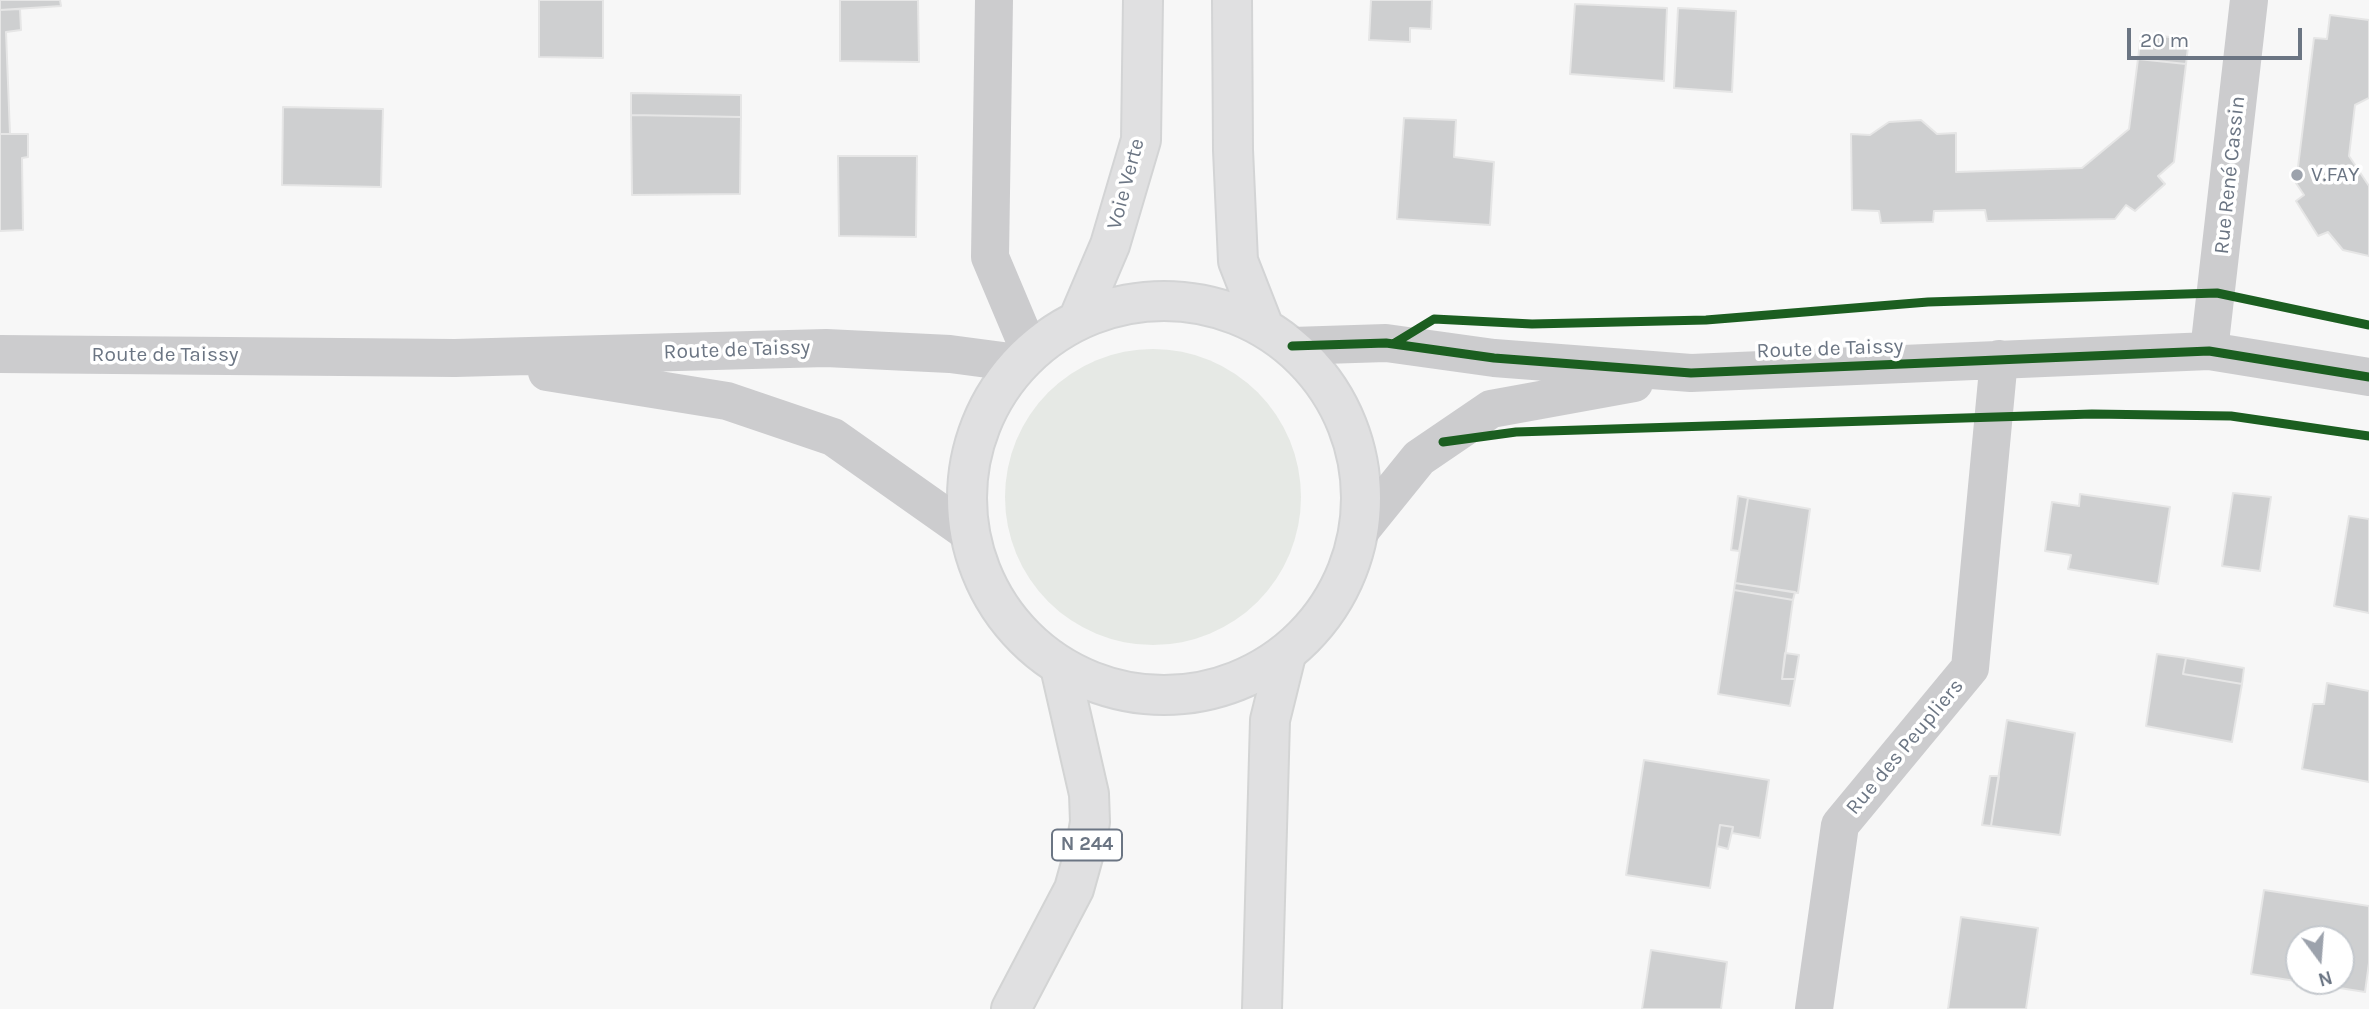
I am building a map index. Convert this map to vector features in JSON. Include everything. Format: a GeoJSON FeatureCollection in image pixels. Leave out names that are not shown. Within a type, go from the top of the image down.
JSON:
{"type":"FeatureCollection","features":[{"type":"Feature","properties":{"kind":"main road","name":"Voie Verte"},"geometry":{"type":"LineString","coordinates":[[1078,320],[1110,245],[1141,139],[1143,0]]}},
{"type":"Feature","properties":{"kind":"main road"},"geometry":{"type":"LineString","coordinates":[[1232,0],[1233,150],[1238,261],[1277,336],[1327,384],[1351,430],[1362,480],[1360,531],[1345,578],[1320,620],[1286,655],[1245,679],[1199,693],[1151,696],[1104,687],[1060,667],[1018,632],[986,586],[969,533],[966,488],[974,443],[991,400],[1024,357],[1052,334],[1078,320],[1139,301],[1203,303],[1277,336]]}},
{"type":"Feature","properties":{"kind":"main road"},"geometry":{"type":"LineString","coordinates":[[1262,1009],[1270,720],[1286,655]]}},
{"type":"Feature","properties":{"kind":"main road","name":"N 244"},"geometry":{"type":"LineString","coordinates":[[1011,1009],[1074,889],[1090,822],[1089,794],[1060,667]]}},
{"type":"Feature","properties":{"kind":"street"},"geometry":{"type":"LineString","coordinates":[[994,0],[990,257],[1024,357]]}},
{"type":"Feature","properties":{"kind":"street","name":"Rue René Cassin"},"geometry":{"type":"LineString","coordinates":[[2209,351],[2249,0]]}},
{"type":"Feature","properties":{"kind":"street","name":"Route de Taissy"},"geometry":{"type":"LineString","coordinates":[[1277,336],[1387,343],[1494,358],[1691,373],[2209,351],[2369,377]]}},
{"type":"Feature","properties":{"kind":"street","name":"Route de Taissy"},"geometry":{"type":"LineString","coordinates":[[0,354],[455,358],[825,348],[1024,357]]}},
{"type":"Feature","properties":{"kind":"street","name":"Route de Taissy"},"geometry":{"type":"LineString","coordinates":[[455,358],[727,401],[751,409],[833,437],[969,533]]}},
{"type":"Feature","properties":{"kind":"street","name":"Rue des Peupliers"},"geometry":{"type":"LineString","coordinates":[[1814,1009],[1840,825],[1970,668],[1999,359]]}},
{"type":"Feature","properties":{"kind":"street","name":"Route de Taissy"},"geometry":{"type":"LineString","coordinates":[[1360,531],[1419,458],[1491,409],[1691,373]]}},
{"type":"Feature","properties":{"kind":"shaded area"},"geometry":{"type":"Polygon","coordinates":[[[1138,349],[1168,349],[1196,355],[1223,366],[1247,382],[1268,403],[1284,427],[1295,454],[1301,497],[1299,526],[1284,567],[1268,591],[1247,612],[1223,628],[1196,639],[1168,645],[1138,645],[1110,639],[1083,628],[1059,612],[1038,591],[1022,567],[1011,540],[1005,512],[1005,482],[1011,454],[1022,427],[1038,403],[1059,382],[1083,366],[1110,355],[1138,349]]]}},
{"type":"Feature","properties":{"kind":"building"},"geometry":{"type":"Polygon","coordinates":[[[0,0],[60,0],[61,6],[0,10],[0,0]]]}},
{"type":"Feature","properties":{"kind":"building"},"geometry":{"type":"Polygon","coordinates":[[[539,0],[603,0],[603,58],[539,57],[539,0]]]}},
{"type":"Feature","properties":{"kind":"building"},"geometry":{"type":"Polygon","coordinates":[[[840,0],[918,0],[919,62],[840,61],[840,0]]]}},
{"type":"Feature","properties":{"kind":"building"},"geometry":{"type":"Polygon","coordinates":[[[1371,0],[1432,0],[1431,29],[1410,28],[1410,42],[1369,40],[1371,0]]]}},
{"type":"Feature","properties":{"kind":"building"},"geometry":{"type":"Polygon","coordinates":[[[1575,4],[1667,8],[1664,81],[1570,74],[1575,4]]]}},
{"type":"Feature","properties":{"kind":"building"},"geometry":{"type":"Polygon","coordinates":[[[1678,8],[1736,11],[1732,92],[1674,88],[1678,8]]]}},
{"type":"Feature","properties":{"kind":"building"},"geometry":{"type":"Polygon","coordinates":[[[20,9],[21,30],[6,32],[10,134],[0,134],[0,10],[20,9]]]}},
{"type":"Feature","properties":{"kind":"building"},"geometry":{"type":"Polygon","coordinates":[[[2330,15],[2369,20],[2369,98],[2355,105],[2349,156],[2369,186],[2369,256],[2343,250],[2328,232],[2318,236],[2296,201],[2304,195],[2296,183],[2314,38],[2327,39],[2330,15]]]}},
{"type":"Feature","properties":{"kind":"building"},"geometry":{"type":"Polygon","coordinates":[[[2141,34],[2189,39],[2186,64],[2138,59],[2141,34]]]}},
{"type":"Feature","properties":{"kind":"building"},"geometry":{"type":"Polygon","coordinates":[[[2138,59],[2186,64],[2174,162],[2158,176],[2165,184],[2135,211],[2126,205],[2115,219],[1987,221],[1985,210],[1934,211],[1933,222],[1881,223],[1879,211],[1852,210],[1851,134],[1870,135],[1889,122],[1921,120],[1937,134],[1956,133],[1956,172],[2082,168],[2129,129],[2138,59]]]}},
{"type":"Feature","properties":{"kind":"building"},"geometry":{"type":"Polygon","coordinates":[[[631,93],[741,95],[741,117],[631,115],[631,93]]]}},
{"type":"Feature","properties":{"kind":"building"},"geometry":{"type":"Polygon","coordinates":[[[283,107],[383,109],[381,187],[282,185],[283,107]]]}},
{"type":"Feature","properties":{"kind":"building"},"geometry":{"type":"Polygon","coordinates":[[[631,115],[741,117],[740,194],[632,195],[631,115]]]}},
{"type":"Feature","properties":{"kind":"building"},"geometry":{"type":"Polygon","coordinates":[[[1404,118],[1456,120],[1454,157],[1494,162],[1490,225],[1397,219],[1404,118]]]}},
{"type":"Feature","properties":{"kind":"building"},"geometry":{"type":"Polygon","coordinates":[[[0,134],[28,134],[28,157],[22,158],[23,230],[0,231],[0,134]]]}},
{"type":"Feature","properties":{"kind":"building"},"geometry":{"type":"Polygon","coordinates":[[[838,156],[917,156],[916,237],[839,236],[838,156]]]}},
{"type":"Feature","properties":{"kind":"building"},"geometry":{"type":"Polygon","coordinates":[[[2233,493],[2271,497],[2260,571],[2222,566],[2233,493]]]}},
{"type":"Feature","properties":{"kind":"building"},"geometry":{"type":"Polygon","coordinates":[[[2080,494],[2170,507],[2158,584],[2068,569],[2071,555],[2045,551],[2052,502],[2079,506],[2080,494]]]}},
{"type":"Feature","properties":{"kind":"building"},"geometry":{"type":"Polygon","coordinates":[[[1738,496],[1748,498],[1739,551],[1731,550],[1738,496]]]}},
{"type":"Feature","properties":{"kind":"building"},"geometry":{"type":"Polygon","coordinates":[[[1748,498],[1810,509],[1798,593],[1735,583],[1748,498]]]}},
{"type":"Feature","properties":{"kind":"building"},"geometry":{"type":"Polygon","coordinates":[[[2349,516],[2369,519],[2369,613],[2334,606],[2349,516]]]}},
{"type":"Feature","properties":{"kind":"building"},"geometry":{"type":"Polygon","coordinates":[[[1735,583],[1795,592],[1793,600],[1734,590],[1735,583]]]}},
{"type":"Feature","properties":{"kind":"building"},"geometry":{"type":"Polygon","coordinates":[[[1734,590],[1793,600],[1782,679],[1795,679],[1790,706],[1718,694],[1734,590]]]}},
{"type":"Feature","properties":{"kind":"building"},"geometry":{"type":"Polygon","coordinates":[[[1785,653],[1799,655],[1795,679],[1782,679],[1785,653]]]}},
{"type":"Feature","properties":{"kind":"building"},"geometry":{"type":"Polygon","coordinates":[[[2157,654],[2186,658],[2183,674],[2242,684],[2232,742],[2146,726],[2157,654]]]}},
{"type":"Feature","properties":{"kind":"building"},"geometry":{"type":"Polygon","coordinates":[[[2186,658],[2244,668],[2242,684],[2183,674],[2186,658]]]}},
{"type":"Feature","properties":{"kind":"building"},"geometry":{"type":"Polygon","coordinates":[[[2327,683],[2369,691],[2369,782],[2302,769],[2313,704],[2324,704],[2327,683]]]}},
{"type":"Feature","properties":{"kind":"building"},"geometry":{"type":"Polygon","coordinates":[[[2007,720],[2075,733],[2060,835],[1991,826],[2007,720]]]}},
{"type":"Feature","properties":{"kind":"building"},"geometry":{"type":"Polygon","coordinates":[[[1644,760],[1769,780],[1760,838],[1732,833],[1733,827],[1720,825],[1710,888],[1626,875],[1644,760]]]}},
{"type":"Feature","properties":{"kind":"building"},"geometry":{"type":"Polygon","coordinates":[[[1990,776],[1999,776],[1991,826],[1982,825],[1990,776]]]}},
{"type":"Feature","properties":{"kind":"building"},"geometry":{"type":"Polygon","coordinates":[[[1720,825],[1733,827],[1728,849],[1717,846],[1720,825]]]}},
{"type":"Feature","properties":{"kind":"building"},"geometry":{"type":"Polygon","coordinates":[[[2264,890],[2369,906],[2369,963],[2365,992],[2355,990],[2355,925],[2285,925],[2285,979],[2251,974],[2264,890]]]}},
{"type":"Feature","properties":{"kind":"building"},"geometry":{"type":"Polygon","coordinates":[[[1961,917],[2038,928],[2026,1009],[1948,1009],[1961,917]]]}},
{"type":"Feature","properties":{"kind":"building"},"geometry":{"type":"Polygon","coordinates":[[[1651,950],[1727,962],[1721,1009],[1642,1009],[1651,950]]]}},
{"type":"Feature","properties":{"kind":"cycle path"},"geometry":{"type":"LineString","coordinates":[[1393,344],[1434,319],[1532,324],[1706,320],[1928,302],[2217,293],[2369,325]]}},
{"type":"Feature","properties":{"kind":"cycle path"},"geometry":{"type":"LineString","coordinates":[[1292,346],[1386,343],[1494,358],[1691,373],[2209,351],[2369,377]]}},
{"type":"Feature","properties":{"kind":"cycle path"},"geometry":{"type":"LineString","coordinates":[[1443,442],[1516,432],[2092,414],[2231,416],[2369,436]]}},
{"type":"Feature","properties":{"kind":"place","name":"V.FAY"},"geometry":{"type":"Point","coordinates":[2297,175]}}]}
